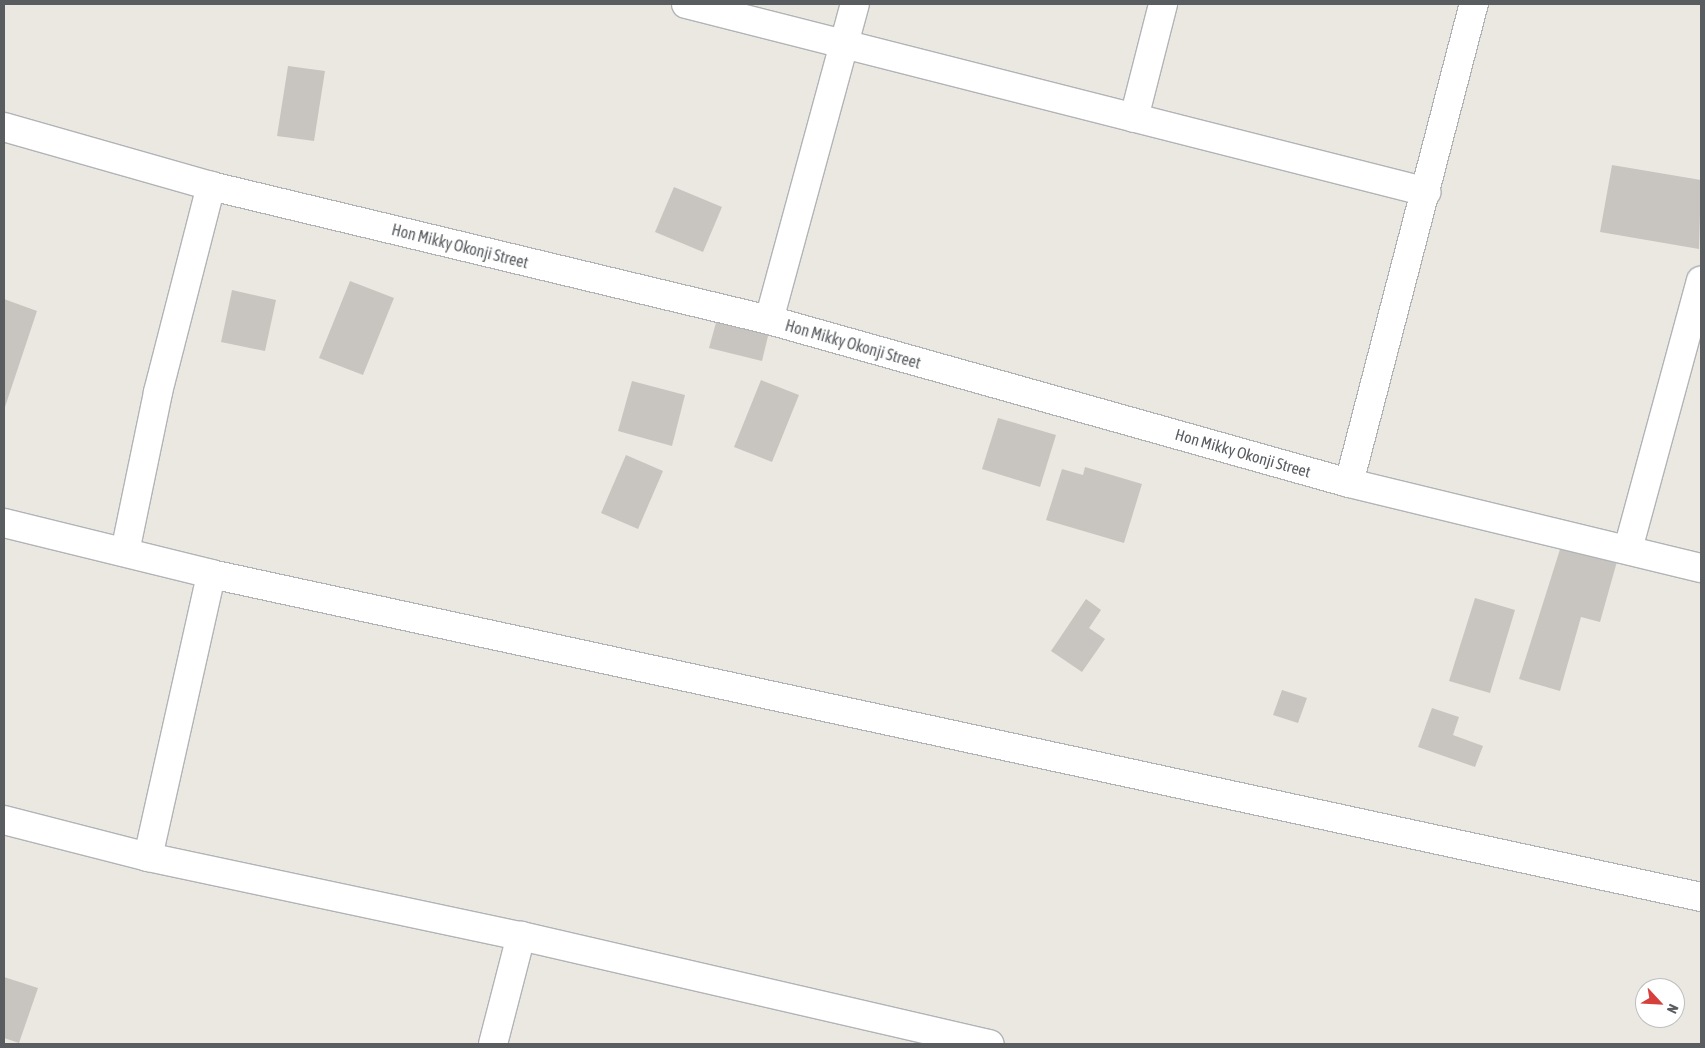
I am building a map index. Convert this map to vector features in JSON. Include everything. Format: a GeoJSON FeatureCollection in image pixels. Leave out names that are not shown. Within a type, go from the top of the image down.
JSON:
{"type":"FeatureCollection","features":[{"type":"Feature","properties":{"kind":"street"},"geometry":{"type":"LineString","coordinates":[[686,4],[1426,192]]}},
{"type":"Feature","properties":{"kind":"street"},"geometry":{"type":"LineString","coordinates":[[769,320],[855,4]]}},
{"type":"Feature","properties":{"kind":"street"},"geometry":{"type":"LineString","coordinates":[[1134,118],[1163,4]]}},
{"type":"Feature","properties":{"kind":"street"},"geometry":{"type":"LineString","coordinates":[[1349,483],[1474,4]]}},
{"type":"Feature","properties":{"kind":"street","name":"Hon Mikky Okonji Street"},"geometry":{"type":"LineString","coordinates":[[4,127],[211,186],[769,320],[1349,483],[1701,568]]}},
{"type":"Feature","properties":{"kind":"street"},"geometry":{"type":"LineString","coordinates":[[124,552],[158,392],[211,186]]}},
{"type":"Feature","properties":{"kind":"street"},"geometry":{"type":"LineString","coordinates":[[1628,549],[1701,281]]}},
{"type":"Feature","properties":{"kind":"street"},"geometry":{"type":"LineString","coordinates":[[4,523],[211,574],[1701,897]]}},
{"type":"Feature","properties":{"kind":"street"},"geometry":{"type":"LineString","coordinates":[[148,856],[211,574]]}},
{"type":"Feature","properties":{"kind":"street"},"geometry":{"type":"LineString","coordinates":[[4,820],[148,856],[521,936],[990,1044]]}},
{"type":"Feature","properties":{"kind":"street"},"geometry":{"type":"LineString","coordinates":[[493,1044],[521,936]]}},
{"type":"Feature","properties":{"kind":"building"},"geometry":{"type":"Polygon","coordinates":[[[288,66],[325,71],[314,141],[277,136],[288,66]]]}},
{"type":"Feature","properties":{"kind":"building"},"geometry":{"type":"Polygon","coordinates":[[[1612,165],[1701,180],[1699,249],[1600,232],[1612,165]]]}},
{"type":"Feature","properties":{"kind":"building"},"geometry":{"type":"Polygon","coordinates":[[[674,187],[722,207],[703,252],[655,232],[674,187]]]}},
{"type":"Feature","properties":{"kind":"building"},"geometry":{"type":"Polygon","coordinates":[[[350,281],[394,298],[363,375],[319,358],[350,281]]]}},
{"type":"Feature","properties":{"kind":"building"},"geometry":{"type":"Polygon","coordinates":[[[232,290],[276,300],[265,351],[221,342],[232,290]]]}},
{"type":"Feature","properties":{"kind":"building"},"geometry":{"type":"Polygon","coordinates":[[[4,299],[37,311],[4,410],[4,299]]]}},
{"type":"Feature","properties":{"kind":"building"},"geometry":{"type":"Polygon","coordinates":[[[717,319],[769,332],[762,361],[709,348],[717,319]]]}},
{"type":"Feature","properties":{"kind":"building"},"geometry":{"type":"Polygon","coordinates":[[[761,380],[799,395],[772,462],[734,447],[761,380]]]}},
{"type":"Feature","properties":{"kind":"building"},"geometry":{"type":"Polygon","coordinates":[[[632,381],[685,395],[672,446],[618,431],[632,381]]]}},
{"type":"Feature","properties":{"kind":"building"},"geometry":{"type":"Polygon","coordinates":[[[998,418],[1056,435],[1040,487],[982,469],[998,418]]]}},
{"type":"Feature","properties":{"kind":"building"},"geometry":{"type":"Polygon","coordinates":[[[626,455],[663,471],[638,529],[601,513],[626,455]]]}},
{"type":"Feature","properties":{"kind":"building"},"geometry":{"type":"Polygon","coordinates":[[[1085,467],[1142,484],[1124,543],[1046,520],[1062,469],[1083,475],[1085,467]]]}},
{"type":"Feature","properties":{"kind":"building"},"geometry":{"type":"Polygon","coordinates":[[[1562,543],[1618,558],[1600,622],[1581,617],[1560,691],[1519,679],[1562,543]]]}},
{"type":"Feature","properties":{"kind":"building"},"geometry":{"type":"Polygon","coordinates":[[[1475,598],[1515,610],[1490,693],[1449,681],[1475,598]]]}},
{"type":"Feature","properties":{"kind":"building"},"geometry":{"type":"Polygon","coordinates":[[[1086,599],[1101,610],[1089,628],[1105,639],[1082,672],[1051,651],[1086,599]]]}},
{"type":"Feature","properties":{"kind":"building"},"geometry":{"type":"Polygon","coordinates":[[[1282,690],[1307,698],[1298,723],[1273,715],[1282,690]]]}},
{"type":"Feature","properties":{"kind":"building"},"geometry":{"type":"Polygon","coordinates":[[[1432,708],[1459,717],[1453,735],[1483,746],[1475,767],[1418,747],[1432,708]]]}},
{"type":"Feature","properties":{"kind":"building"},"geometry":{"type":"Polygon","coordinates":[[[4,977],[38,988],[19,1043],[4,1038],[4,977]]]}}]}
